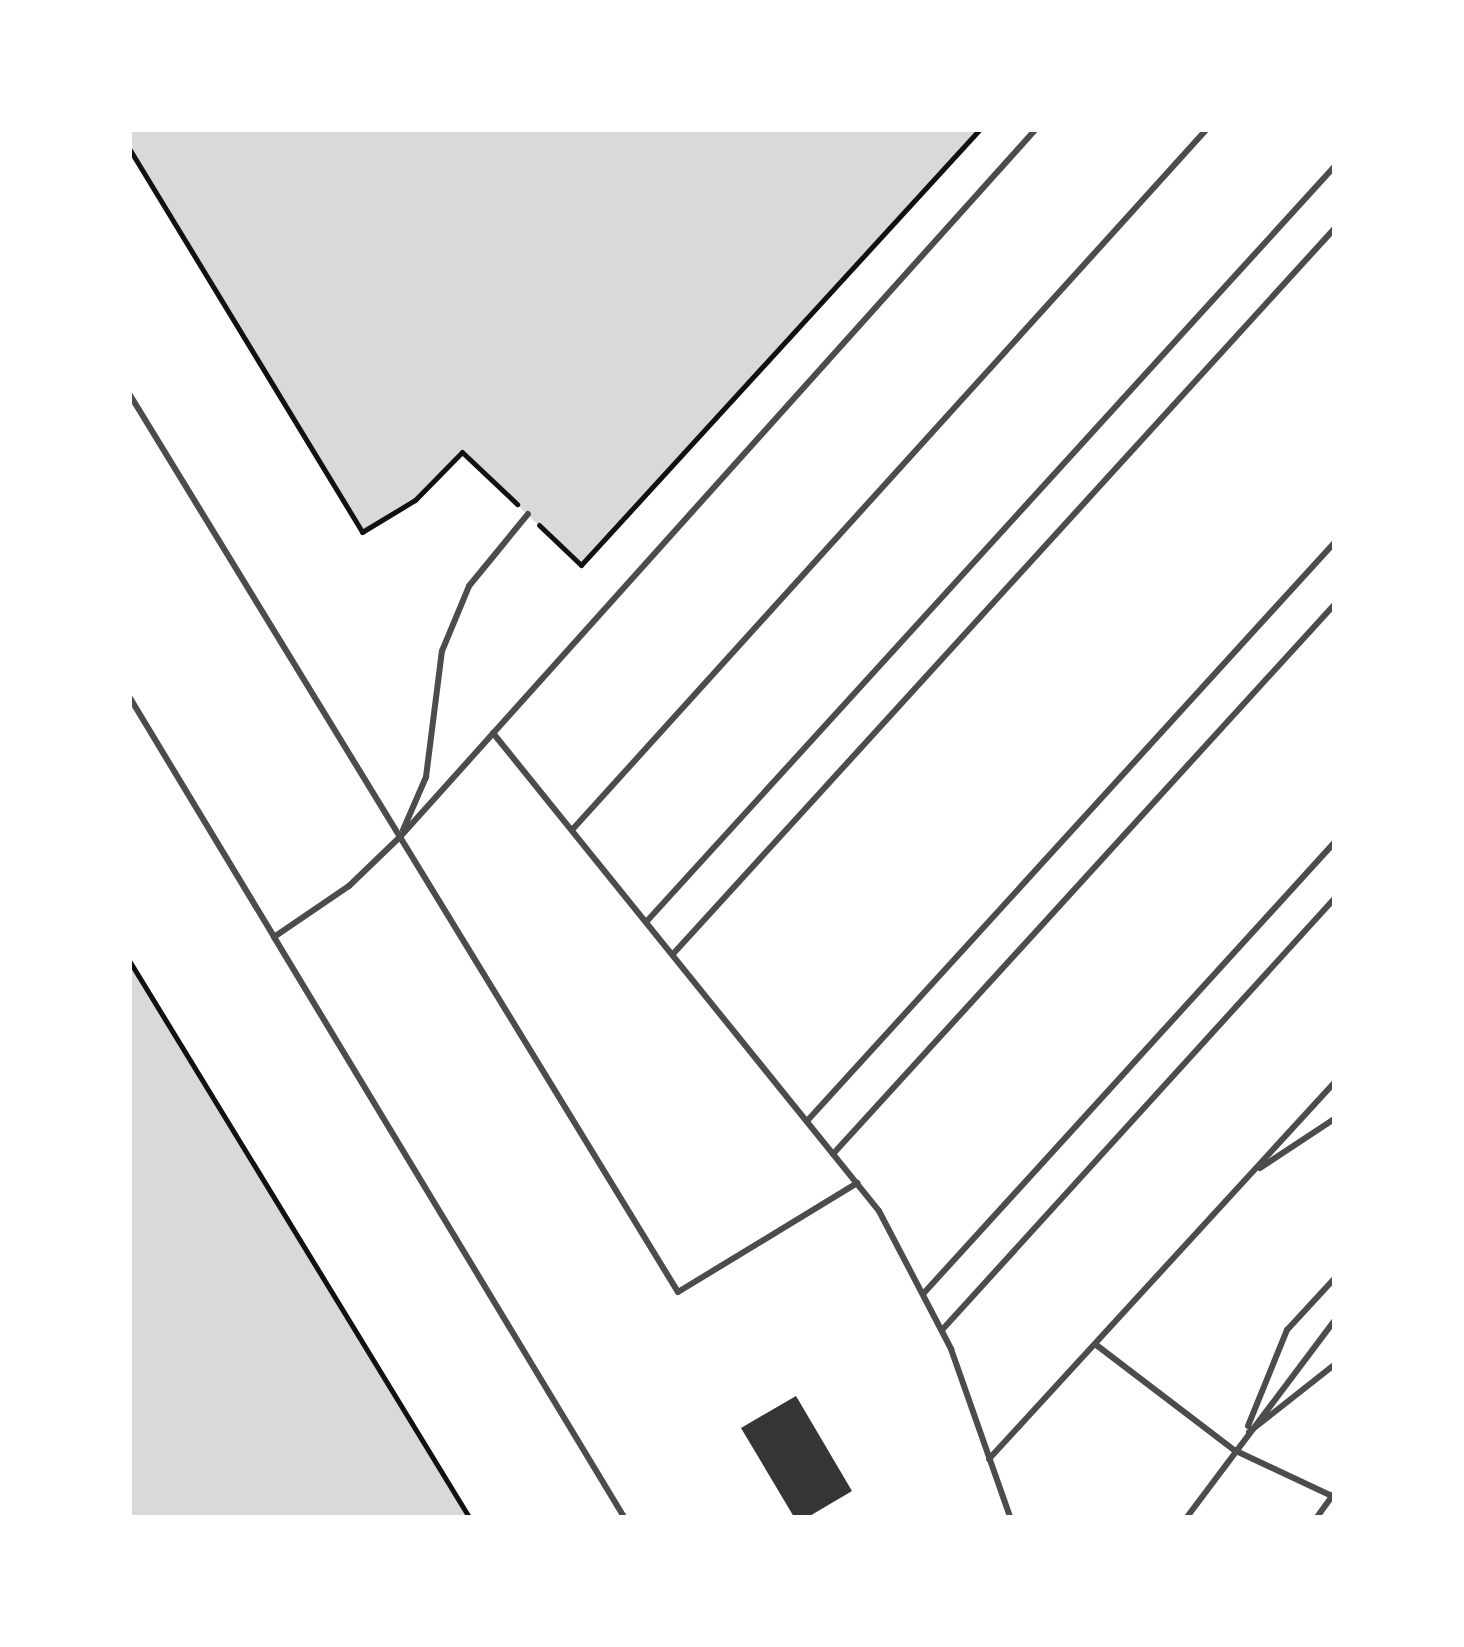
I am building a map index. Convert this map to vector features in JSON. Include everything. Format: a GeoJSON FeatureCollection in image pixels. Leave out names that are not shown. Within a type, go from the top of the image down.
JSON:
{"type":"FeatureCollection","features":[{"type":"Feature","properties":{"kind":"lane"},"geometry":{"type":"LineString","coordinates":[[274,937],[349,886],[400,837],[1035,130]]}},
{"type":"Feature","properties":{"kind":"lane"},"geometry":{"type":"LineString","coordinates":[[572,830],[1206,130]]}},
{"type":"Feature","properties":{"kind":"lane"},"geometry":{"type":"LineString","coordinates":[[647,921],[1334,167]]}},
{"type":"Feature","properties":{"kind":"lane"},"geometry":{"type":"LineString","coordinates":[[673,954],[1334,229]]}},
{"type":"Feature","properties":{"kind":"lane"},"geometry":{"type":"LineString","coordinates":[[130,395],[678,1292],[857,1183]]}},
{"type":"Feature","properties":{"kind":"lane"},"geometry":{"type":"LineString","coordinates":[[400,837],[426,777],[442,651],[469,586],[528,514]]}},
{"type":"Feature","properties":{"kind":"lane"},"geometry":{"type":"LineString","coordinates":[[807,1121],[1334,543]]}},
{"type":"Feature","properties":{"kind":"lane"},"geometry":{"type":"LineString","coordinates":[[833,1154],[1334,605]]}},
{"type":"Feature","properties":{"kind":"lane"},"geometry":{"type":"LineString","coordinates":[[130,698],[624,1517]]}},
{"type":"Feature","properties":{"kind":"lane"},"geometry":{"type":"LineString","coordinates":[[493,733],[879,1211],[942,1330],[1010,1517]]}},
{"type":"Feature","properties":{"kind":"lane"},"geometry":{"type":"LineString","coordinates":[[923,1294],[1334,843]]}},
{"type":"Feature","properties":{"kind":"lane"},"geometry":{"type":"LineString","coordinates":[[942,1330],[1334,899]]}},
{"type":"Feature","properties":{"kind":"lane"},"geometry":{"type":"LineString","coordinates":[[989,1459],[1334,1083]]}},
{"type":"Feature","properties":{"kind":"lane"},"geometry":{"type":"LineString","coordinates":[[1251,1174],[1334,1119]]}},
{"type":"Feature","properties":{"kind":"lane"},"geometry":{"type":"LineString","coordinates":[[1243,1437],[1287,1330],[1334,1279]]}},
{"type":"Feature","properties":{"kind":"lane"},"geometry":{"type":"LineString","coordinates":[[1187,1517],[1243,1437],[1334,1321]]}},
{"type":"Feature","properties":{"kind":"lane"},"geometry":{"type":"LineString","coordinates":[[1095,1344],[1234,1450],[1334,1496],[1317,1517]]}},
{"type":"Feature","properties":{"kind":"lane"},"geometry":{"type":"LineString","coordinates":[[1243,1437],[1334,1365]]}},
{"type":"Feature","properties":{"kind":"path"},"geometry":{"type":"LineString","coordinates":[[130,150],[362,532],[415,500],[462,452],[581,565],[979,130]]}},
{"type":"Feature","properties":{"kind":"path"},"geometry":{"type":"LineString","coordinates":[[130,962],[469,1517]]}},
{"type":"Feature","properties":{"kind":"shaded area"},"geometry":{"type":"Polygon","coordinates":[[[130,130],[979,130],[581,565],[462,453],[415,500],[362,532],[130,150],[130,130]]]}},
{"type":"Feature","properties":{"kind":"shaded area"},"geometry":{"type":"Polygon","coordinates":[[[130,962],[469,1517],[130,1517],[130,962]]]}},
{"type":"Feature","properties":{"kind":"building"},"geometry":{"type":"Polygon","coordinates":[[[796,1396],[852,1491],[808,1517],[794,1517],[741,1428],[796,1396]]]}}]}
